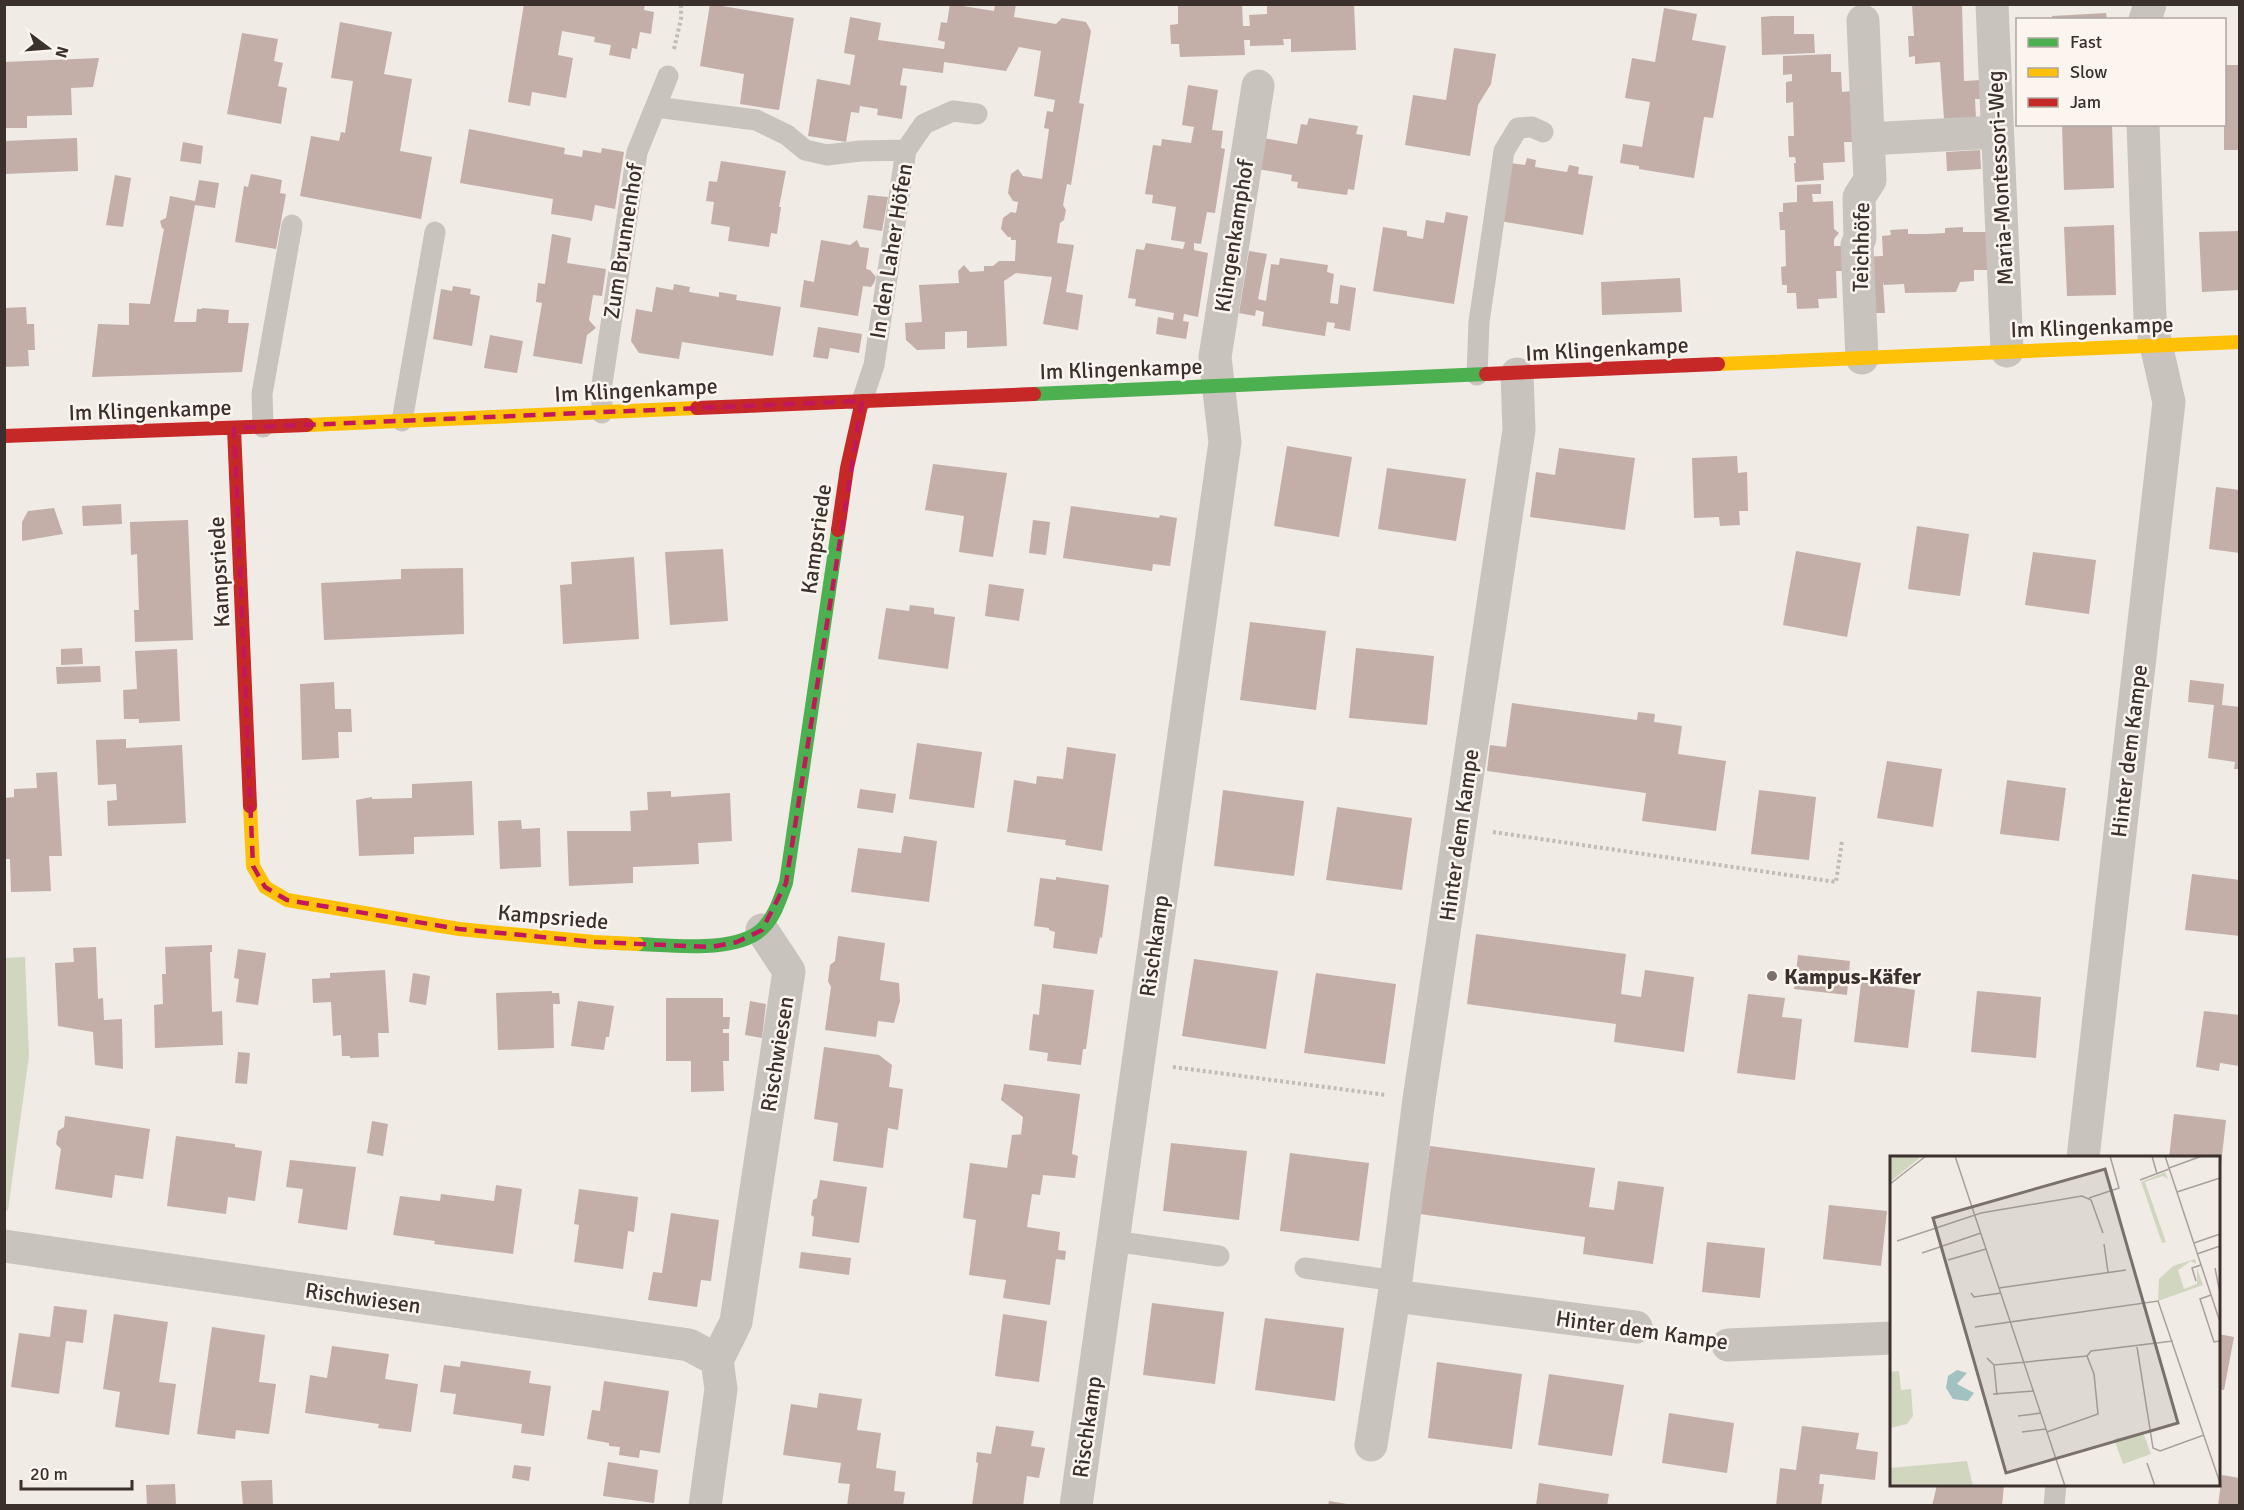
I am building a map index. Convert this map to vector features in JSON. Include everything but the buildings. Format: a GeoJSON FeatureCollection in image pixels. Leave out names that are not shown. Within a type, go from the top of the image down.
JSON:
{"type":"FeatureCollection","features":[{"type":"Feature","properties":{"kind":"street","name":"Maria-Montessori-Weg"},"geometry":{"type":"LineString","coordinates":[[1992,4],[2007,351]]}},
{"type":"Feature","properties":{"kind":"street","name":"Teichhöfe"},"geometry":{"type":"LineString","coordinates":[[1862,358],[1857,245],[1860,238],[1859,197],[1870,180],[1863,21]]}},
{"type":"Feature","properties":{"kind":"street","name":"Klingenkamphof"},"geometry":{"type":"LineString","coordinates":[[1219,385],[1215,357],[1257,87]]}},
{"type":"Feature","properties":{"kind":"street","name":"Hinter dem Kampe"},"geometry":{"type":"LineString","coordinates":[[2083,1156],[2169,402],[2150,318],[2143,126]]}},
{"type":"Feature","properties":{"kind":"street"},"geometry":{"type":"LineString","coordinates":[[1868,139],[1997,132]]}},
{"type":"Feature","properties":{"kind":"street","name":"Im Klingenkampe"},"geometry":{"type":"LineString","coordinates":[[4,436],[402,422],[2240,342]]}},
{"type":"Feature","properties":{"kind":"street","name":"Hinter dem Kampe"},"geometry":{"type":"LineString","coordinates":[[1371,1445],[1395,1289],[1419,1100],[1519,430],[1516,374]]}},
{"type":"Feature","properties":{"kind":"street","name":"Rischkamp"},"geometry":{"type":"LineString","coordinates":[[1076,1506],[1225,442],[1219,385]]}},
{"type":"Feature","properties":{"kind":"street","name":"Kampsriede"},"geometry":{"type":"LineString","coordinates":[[234,428],[253,866],[265,887],[287,900],[436,925],[594,942],[711,947],[737,942],[762,930],[775,912],[786,883],[848,468],[862,401]]}},
{"type":"Feature","properties":{"kind":"street","name":"Rischwiesen"},"geometry":{"type":"LineString","coordinates":[[4,1246],[689,1345],[717,1360],[736,1322],[789,971],[762,930]]}},
{"type":"Feature","properties":{"kind":"street","name":"Hinter dem Kampe"},"geometry":{"type":"LineString","coordinates":[[1395,1289],[1636,1327]]}},
{"type":"Feature","properties":{"kind":"street","name":"Hinter dem Kampe"},"geometry":{"type":"LineString","coordinates":[[1728,1345],[1890,1338]]}},
{"type":"Feature","properties":{"kind":"street"},"geometry":{"type":"LineString","coordinates":[[705,1506],[721,1389],[717,1360]]}},
{"type":"Feature","properties":{"kind":"lane","name":"Zum Brunnenhof"},"geometry":{"type":"LineString","coordinates":[[602,413],[602,384],[637,152],[668,76]]}},
{"type":"Feature","properties":{"kind":"lane"},"geometry":{"type":"LineString","coordinates":[[656,107],[756,120],[787,135],[805,150],[827,155],[860,151],[906,150]]}},
{"type":"Feature","properties":{"kind":"lane","name":"In den Laher Höfen"},"geometry":{"type":"LineString","coordinates":[[862,401],[874,365],[906,150],[924,124],[952,111],[977,114]]}},
{"type":"Feature","properties":{"kind":"lane"},"geometry":{"type":"LineString","coordinates":[[1477,375],[1479,322],[1504,151],[1518,128],[1532,127],[1543,132]]}},
{"type":"Feature","properties":{"kind":"lane"},"geometry":{"type":"LineString","coordinates":[[263,427],[262,394],[292,225]]}},
{"type":"Feature","properties":{"kind":"lane"},"geometry":{"type":"LineString","coordinates":[[402,422],[435,232]]}},
{"type":"Feature","properties":{"kind":"lane"},"geometry":{"type":"LineString","coordinates":[[1113,1241],[1219,1256]]}},
{"type":"Feature","properties":{"kind":"lane"},"geometry":{"type":"LineString","coordinates":[[1305,1268],[1395,1289]]}},
{"type":"Feature","properties":{"kind":"lane"},"geometry":{"type":"LineString","coordinates":[[2054,1506],[2056,1486]]}},
{"type":"Feature","properties":{"kind":"path"},"geometry":{"type":"LineString","coordinates":[[668,76],[681,19],[681,4]]}},
{"type":"Feature","properties":{"kind":"path"},"geometry":{"type":"LineString","coordinates":[[1460,826],[1836,882],[1842,842]]}},
{"type":"Feature","properties":{"kind":"path"},"geometry":{"type":"LineString","coordinates":[[1138,1062],[1419,1100]]}},
{"type":"Feature","properties":{"kind":"path","name":"Hinter dem Kampe"},"geometry":{"type":"LineString","coordinates":[[1636,1327],[1728,1345]]}},
{"type":"Feature","properties":{"kind":"highlighted area"},"geometry":{"type":"Polygon","coordinates":[[[862,401],[786,883],[762,930],[737,942],[711,947],[594,942],[459,929],[287,900],[265,887],[253,866],[234,428],[862,401]]]}},
{"type":"Feature","properties":{"kind":"green space"},"geometry":{"type":"Polygon","coordinates":[[[25,957],[29,1056],[8,1210],[5,1211],[5,958],[25,957]]]}},
{"type":"Feature","properties":{"kind":"traffic: fast"},"geometry":{"type":"LineString","coordinates":[[1034,394],[1486,374]]}},
{"type":"Feature","properties":{"kind":"traffic: fast"},"geometry":{"type":"LineString","coordinates":[[637,944],[703,946],[737,942],[752,936],[763,928],[777,907],[786,883],[838,530]]}},
{"type":"Feature","properties":{"kind":"traffic: slow"},"geometry":{"type":"LineString","coordinates":[[1718,364],[2240,342]]}},
{"type":"Feature","properties":{"kind":"traffic: slow"},"geometry":{"type":"LineString","coordinates":[[307,425],[697,408]]}},
{"type":"Feature","properties":{"kind":"traffic: slow"},"geometry":{"type":"LineString","coordinates":[[250,806],[253,866],[265,887],[287,900],[459,929],[637,944]]}},
{"type":"Feature","properties":{"kind":"traffic: jam"},"geometry":{"type":"LineString","coordinates":[[1486,374],[1718,364]]}},
{"type":"Feature","properties":{"kind":"traffic: jam"},"geometry":{"type":"LineString","coordinates":[[697,408],[1034,394]]}},
{"type":"Feature","properties":{"kind":"traffic: jam"},"geometry":{"type":"LineString","coordinates":[[838,530],[847,468],[862,401]]}},
{"type":"Feature","properties":{"kind":"traffic: jam"},"geometry":{"type":"LineString","coordinates":[[4,436],[307,425]]}},
{"type":"Feature","properties":{"kind":"traffic: jam"},"geometry":{"type":"LineString","coordinates":[[234,428],[250,806]]}},
{"type":"Feature","properties":{"kind":"place","name":"Kampus-Käfer"},"geometry":{"type":"Point","coordinates":[1772,976]}}]}
